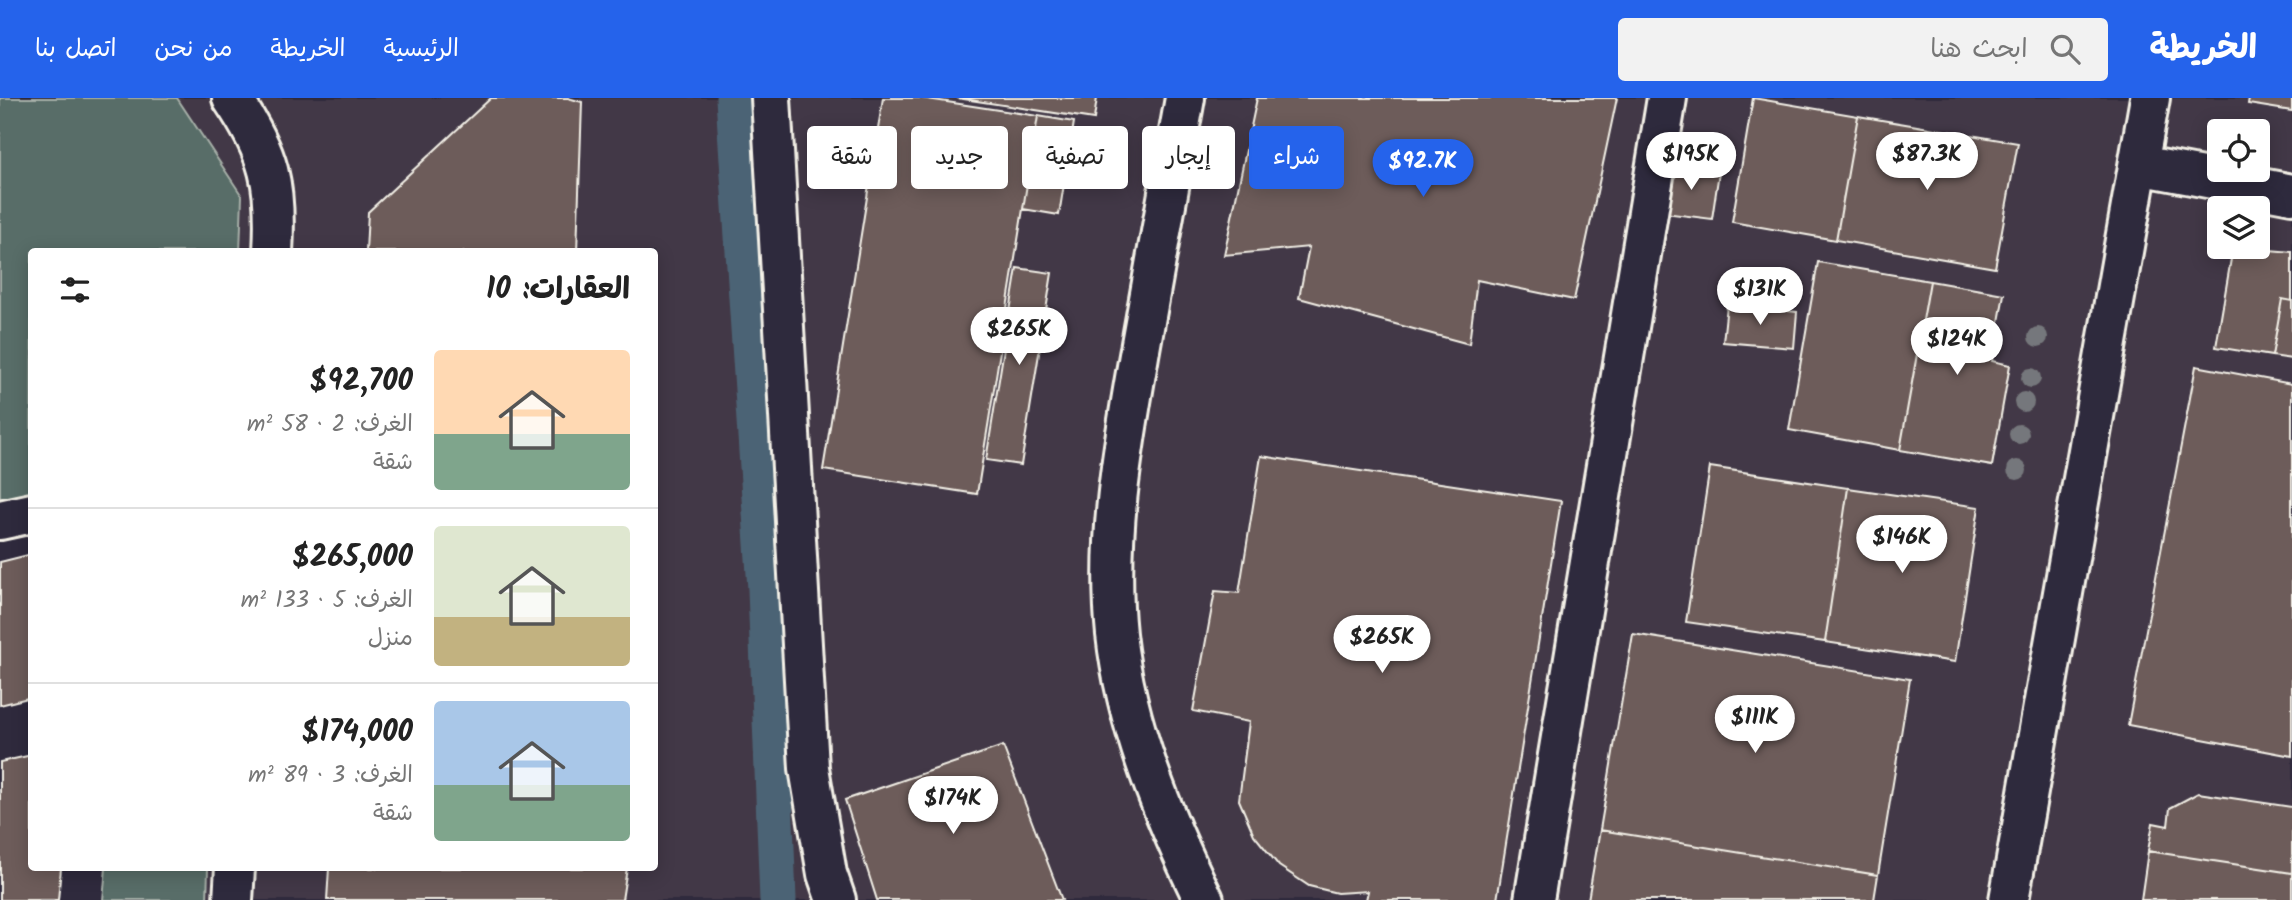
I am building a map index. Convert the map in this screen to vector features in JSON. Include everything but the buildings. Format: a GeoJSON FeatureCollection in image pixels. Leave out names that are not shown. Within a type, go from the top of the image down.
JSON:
{"type":"FeatureCollection","features":[{"type":"Feature","properties":{"kind":"street"},"geometry":{"type":"LineString","coordinates":[[232,98],[258,142],[271,172],[276,208],[273,248]]}},
{"type":"Feature","properties":{"kind":"street"},"geometry":{"type":"LineString","coordinates":[[771,98],[809,768],[827,874],[836,900]]}},
{"type":"Feature","properties":{"kind":"street"},"geometry":{"type":"LineString","coordinates":[[1185,98],[1125,429],[1115,506],[1114,573],[1116,635],[1141,741],[1174,840],[1204,900]]}},
{"type":"Feature","properties":{"kind":"street"},"geometry":{"type":"LineString","coordinates":[[1534,900],[1667,98]]}},
{"type":"Feature","properties":{"kind":"street"},"geometry":{"type":"LineString","coordinates":[[2009,900],[2150,98]]}},
{"type":"Feature","properties":{"kind":"street"},"geometry":{"type":"LineString","coordinates":[[2139,165],[2292,194]]}},
{"type":"Feature","properties":{"kind":"street"},"geometry":{"type":"LineString","coordinates":[[0,520],[28,514]]}},
{"type":"Feature","properties":{"kind":"street"},"geometry":{"type":"LineString","coordinates":[[233,900],[234,871]]}},
{"type":"Feature","properties":{"kind":"shaded area"},"geometry":{"type":"Polygon","coordinates":[[[127,98],[2292,98],[2292,900],[193,900],[194,871],[658,871],[658,248],[210,248],[127,98]]]}},
{"type":"Feature","properties":{"kind":"green space"},"geometry":{"type":"Polygon","coordinates":[[[0,98],[177,98],[242,196],[240,248],[28,248],[28,500],[0,501],[0,98]]]}},
{"type":"Feature","properties":{"kind":"green space"},"geometry":{"type":"Polygon","coordinates":[[[106,871],[208,871],[207,900],[103,900],[106,871]]]}},
{"type":"Feature","properties":{"kind":"waterway"},"geometry":{"type":"LineString","coordinates":[[734,98],[766,589],[778,900]]}}]}
